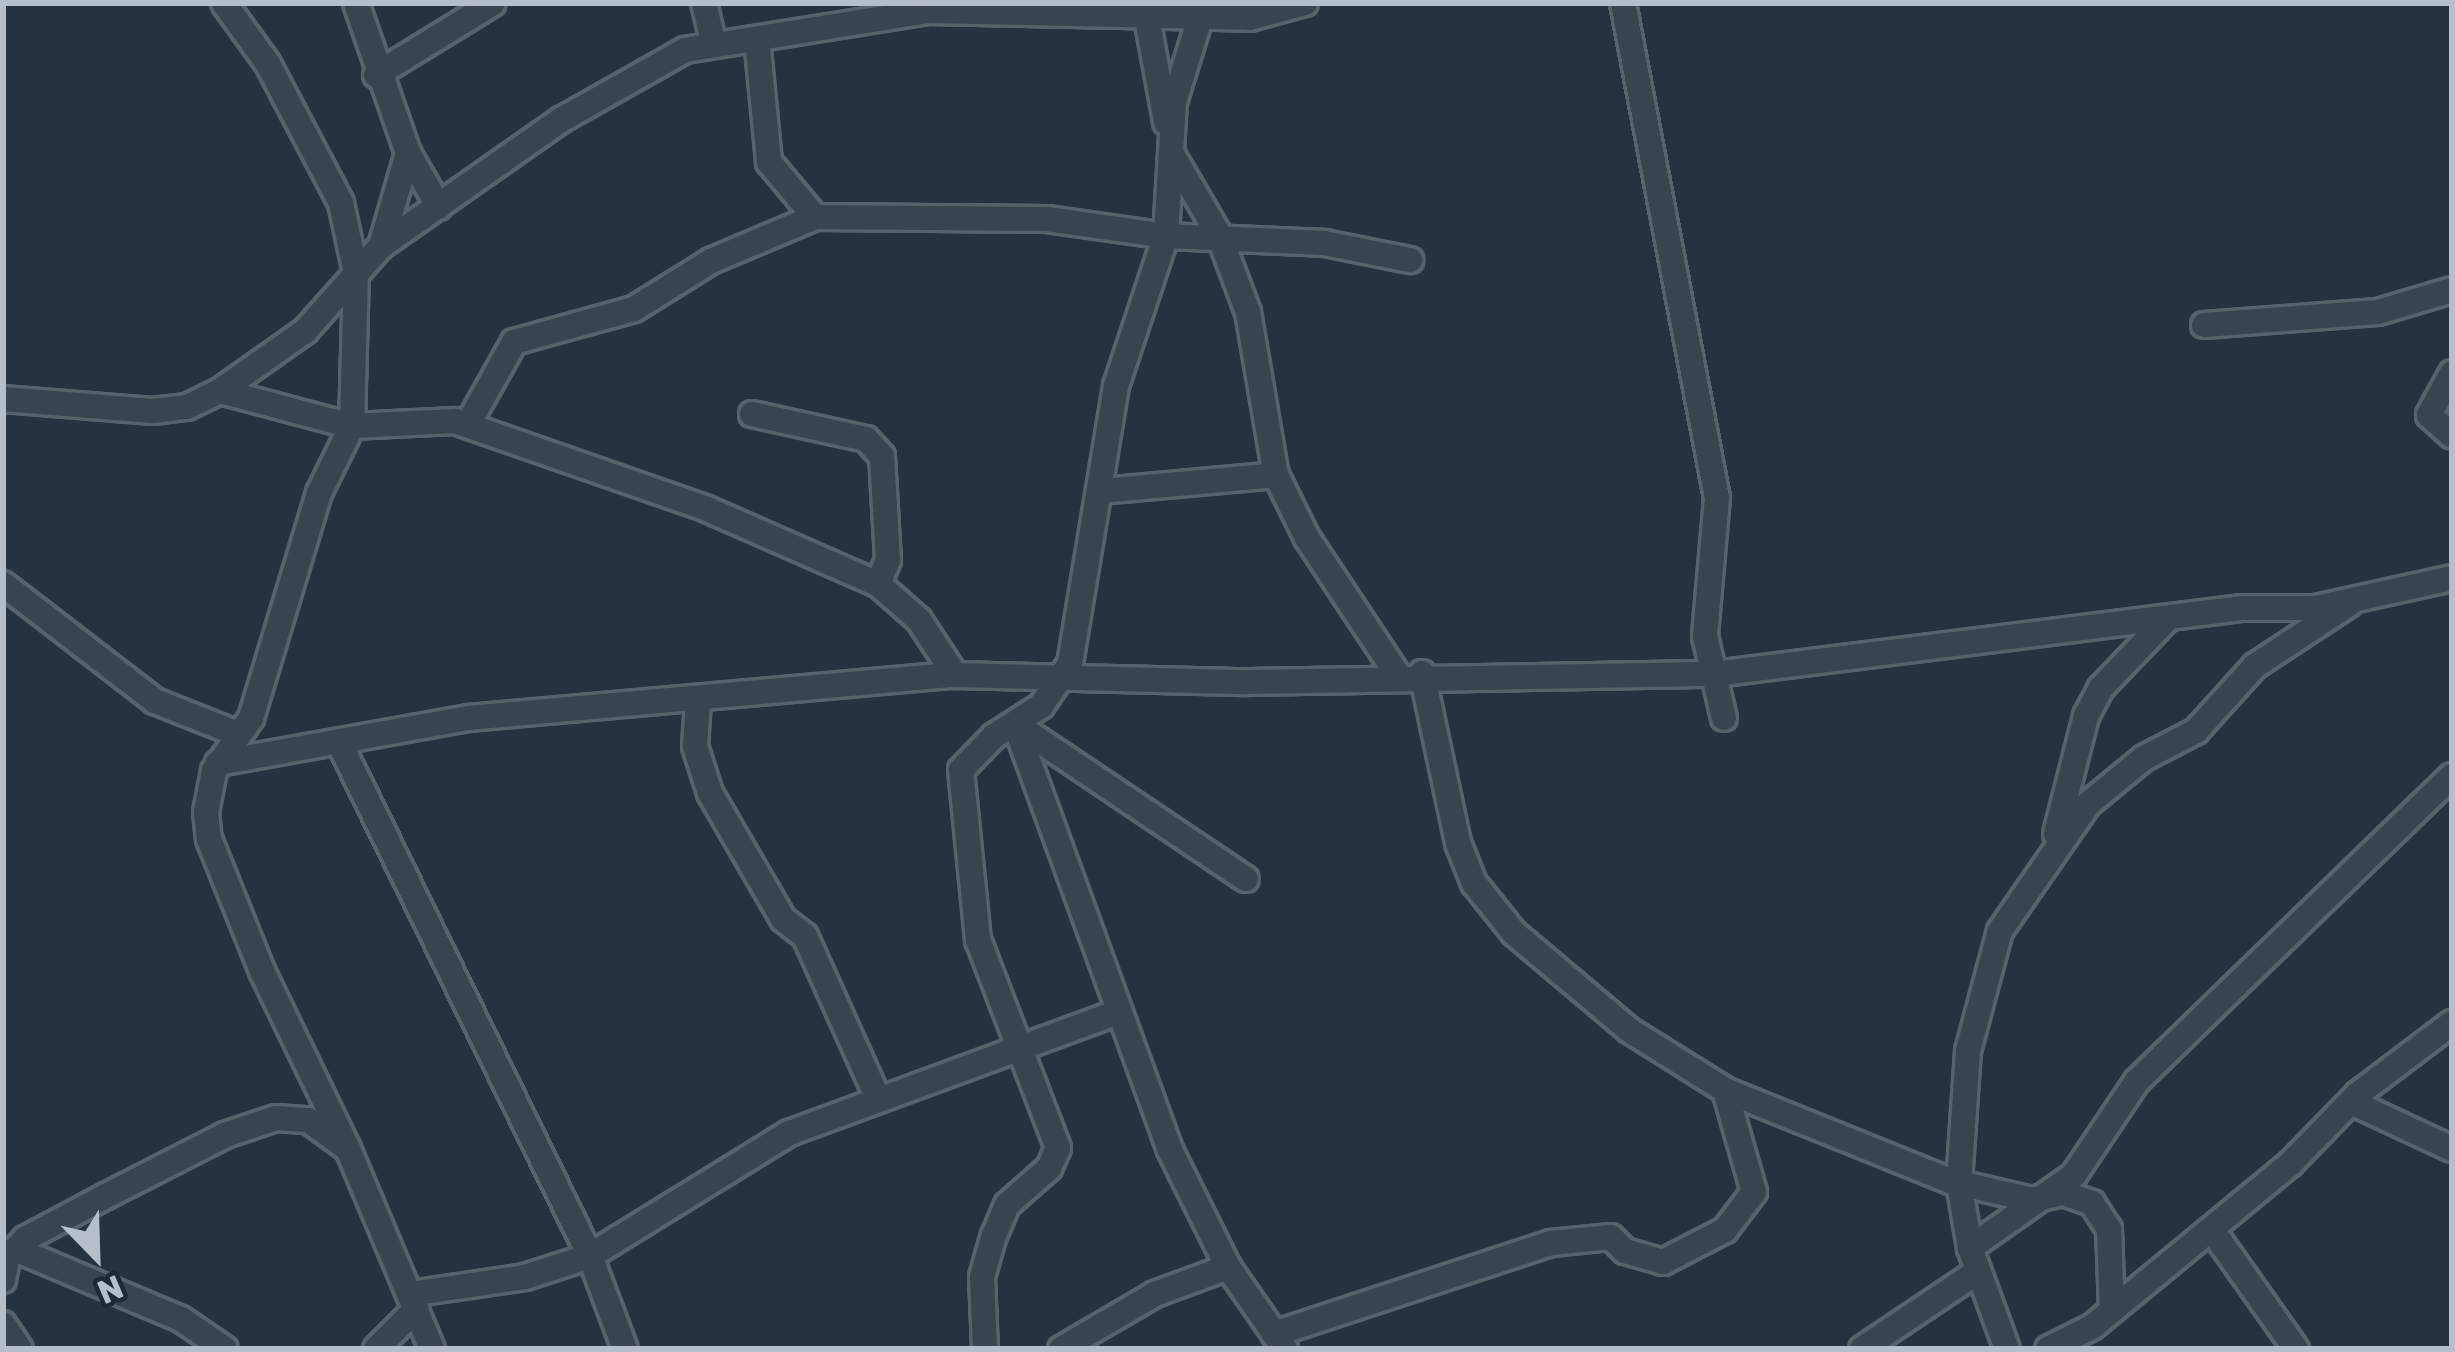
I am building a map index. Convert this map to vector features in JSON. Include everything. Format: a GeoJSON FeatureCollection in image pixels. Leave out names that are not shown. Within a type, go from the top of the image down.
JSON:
{"type":"FeatureCollection","features":[{"type":"Feature","properties":{"kind":"street"},"geometry":{"type":"LineString","coordinates":[[224,3],[268,64],[341,202],[356,273],[352,426],[319,493],[287,617],[238,734],[207,792],[209,839],[432,1349]]}},
{"type":"Feature","properties":{"kind":"street"},"geometry":{"type":"LineString","coordinates":[[356,3],[376,75],[408,153],[439,207]]}},
{"type":"Feature","properties":{"kind":"street"},"geometry":{"type":"LineString","coordinates":[[376,75],[493,3]]}},
{"type":"Feature","properties":{"kind":"street"},"geometry":{"type":"LineString","coordinates":[[704,3],[714,45]]}},
{"type":"Feature","properties":{"kind":"street"},"geometry":{"type":"LineString","coordinates":[[3,399],[153,411],[187,407],[220,391],[305,331],[381,246],[636,74],[714,45],[928,11],[1250,19],[1305,3]]}},
{"type":"Feature","properties":{"kind":"street"},"geometry":{"type":"LineString","coordinates":[[1623,3],[1717,499],[1706,636],[1724,718]]}},
{"type":"Feature","properties":{"kind":"street"},"geometry":{"type":"LineString","coordinates":[[1147,18],[1179,175],[1219,235],[1248,312],[1276,475],[1307,538],[1409,674],[1458,843],[1489,905],[1588,999],[1725,1090],[1959,1183],[2048,1198],[2063,1193],[2092,1203],[2109,1229],[2112,1309]]}},
{"type":"Feature","properties":{"kind":"street"},"geometry":{"type":"LineString","coordinates":[[985,1349],[982,1277],[993,1238],[1007,1205],[1059,1156],[1022,1043],[975,925],[976,864],[961,770],[1067,674],[1116,386],[1166,236],[1170,144],[1200,19]]}},
{"type":"Feature","properties":{"kind":"street"},"geometry":{"type":"LineString","coordinates":[[757,39],[759,115],[781,185],[781,233]]}},
{"type":"Feature","properties":{"kind":"street"},"geometry":{"type":"LineString","coordinates":[[381,246],[408,153]]}},
{"type":"Feature","properties":{"kind":"street"},"geometry":{"type":"LineString","coordinates":[[781,185],[815,217]]}},
{"type":"Feature","properties":{"kind":"street"},"geometry":{"type":"LineString","coordinates":[[468,424],[514,342],[634,308],[711,261],[815,217],[1048,219],[1166,236],[1341,244],[1410,260]]}},
{"type":"Feature","properties":{"kind":"street"},"geometry":{"type":"LineString","coordinates":[[2204,325],[2378,312],[2452,290]]}},
{"type":"Feature","properties":{"kind":"street"},"geometry":{"type":"LineString","coordinates":[[2452,373],[2429,415],[2452,436]]}},
{"type":"Feature","properties":{"kind":"street"},"geometry":{"type":"LineString","coordinates":[[220,391],[352,426],[428,418],[468,424],[707,509],[878,584],[919,620],[955,675]]}},
{"type":"Feature","properties":{"kind":"street"},"geometry":{"type":"LineString","coordinates":[[752,414],[866,439],[882,456],[888,560],[878,584]]}},
{"type":"Feature","properties":{"kind":"street"},"geometry":{"type":"LineString","coordinates":[[1101,491],[1276,475]]}},
{"type":"Feature","properties":{"kind":"street"},"geometry":{"type":"LineString","coordinates":[[218,764],[469,718],[698,702],[955,675],[1067,674],[1247,682],[1409,674],[1715,674],[2351,602],[2452,578]]}},
{"type":"Feature","properties":{"kind":"street"},"geometry":{"type":"LineString","coordinates":[[3,584],[155,701],[238,734]]}},
{"type":"Feature","properties":{"kind":"street"},"geometry":{"type":"LineString","coordinates":[[2007,1349],[1973,1260],[1959,1183],[1968,1052],[2000,932],[2050,854],[2116,778],[2196,731],[2255,666],[2351,602]]}},
{"type":"Feature","properties":{"kind":"street"},"geometry":{"type":"LineString","coordinates":[[2050,854],[2080,765],[2086,716],[2101,688],[2167,620]]}},
{"type":"Feature","properties":{"kind":"street"},"geometry":{"type":"LineString","coordinates":[[698,702],[695,746],[710,793],[783,919],[805,936],[877,1096]]}},
{"type":"Feature","properties":{"kind":"street"},"geometry":{"type":"LineString","coordinates":[[1015,724],[1116,1013],[1175,1164],[1228,1267],[1280,1342],[1551,1243],[1610,1237],[1637,1256],[1663,1262],[1726,1230],[1754,1192],[1725,1090]]}},
{"type":"Feature","properties":{"kind":"street"},"geometry":{"type":"LineString","coordinates":[[1015,724],[1246,879]]}},
{"type":"Feature","properties":{"kind":"street"},"geometry":{"type":"LineString","coordinates":[[340,744],[590,1256],[625,1349]]}},
{"type":"Feature","properties":{"kind":"street"},"geometry":{"type":"LineString","coordinates":[[1862,1349],[2048,1198],[2099,1144],[2148,1069],[2452,776]]}},
{"type":"Feature","properties":{"kind":"street"},"geometry":{"type":"LineString","coordinates":[[376,1349],[413,1302],[525,1277],[590,1256],[789,1133],[877,1096],[1116,1013]]}},
{"type":"Feature","properties":{"kind":"street"},"geometry":{"type":"LineString","coordinates":[[2048,1349],[2112,1309],[2212,1229],[2350,1102],[2452,1023]]}},
{"type":"Feature","properties":{"kind":"street"},"geometry":{"type":"LineString","coordinates":[[2350,1102],[2452,1149]]}},
{"type":"Feature","properties":{"kind":"street"},"geometry":{"type":"LineString","coordinates":[[3,1280],[16,1249],[205,1145],[276,1118],[308,1120],[348,1149]]}},
{"type":"Feature","properties":{"kind":"street"},"geometry":{"type":"LineString","coordinates":[[2212,1229],[2296,1349]]}},
{"type":"Feature","properties":{"kind":"street"},"geometry":{"type":"LineString","coordinates":[[16,1249],[182,1318],[225,1349]]}},
{"type":"Feature","properties":{"kind":"street"},"geometry":{"type":"LineString","coordinates":[[1061,1349],[1154,1294],[1228,1267]]}},
{"type":"Feature","properties":{"kind":"street"},"geometry":{"type":"LineString","coordinates":[[3,1324],[20,1349]]}}]}
